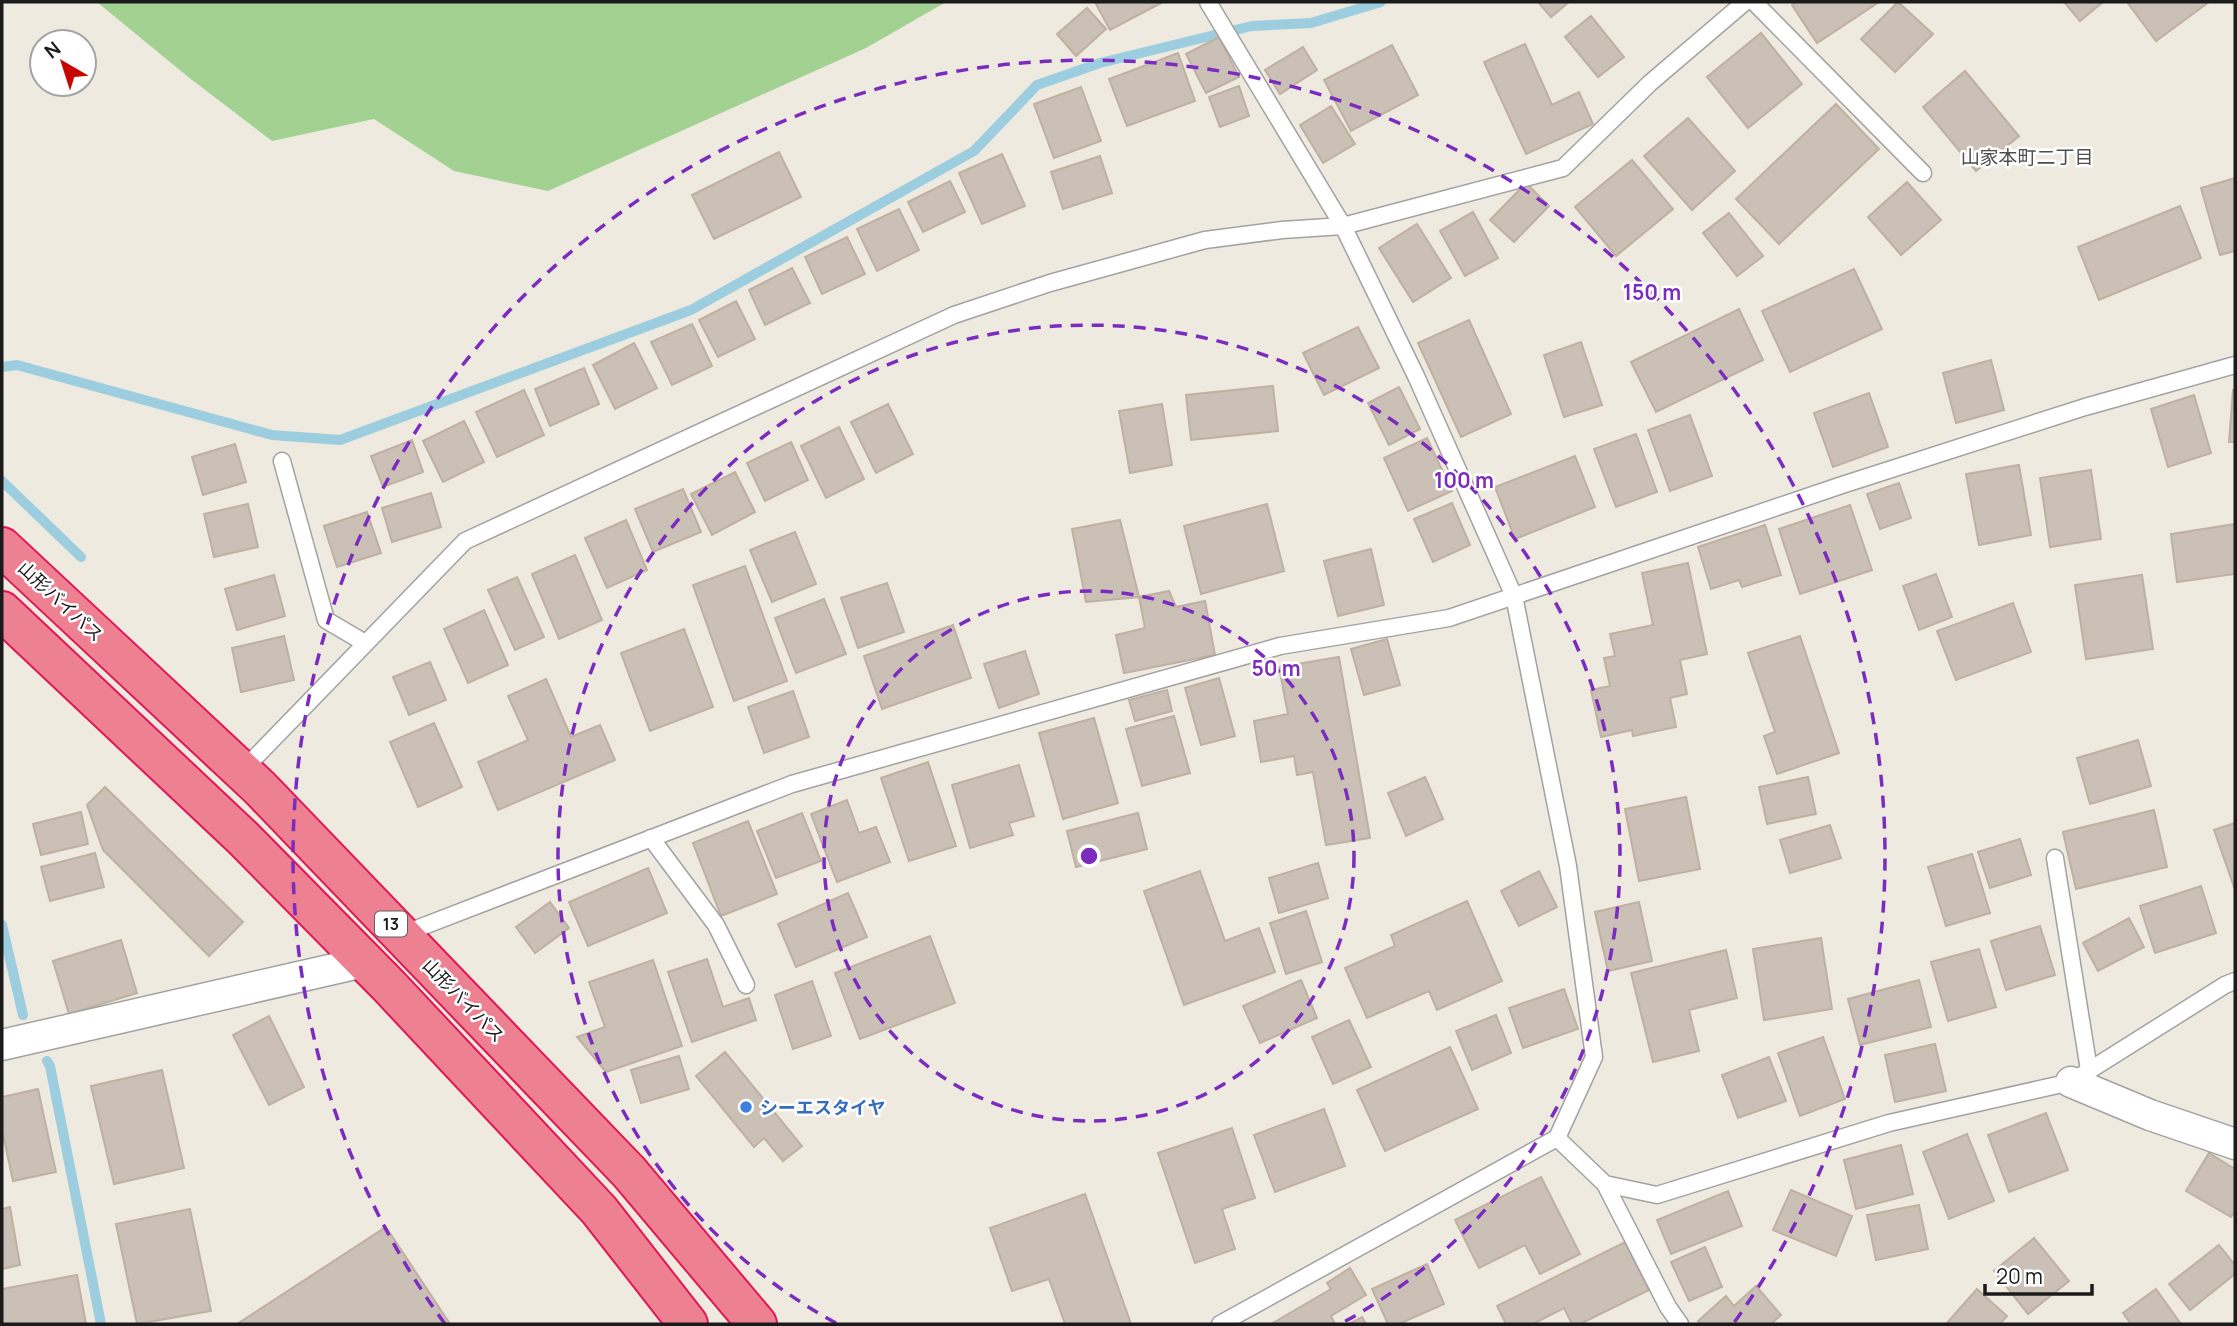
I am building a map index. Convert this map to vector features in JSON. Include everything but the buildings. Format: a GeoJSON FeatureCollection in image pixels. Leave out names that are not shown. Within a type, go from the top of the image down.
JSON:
{"type":"FeatureCollection","features":[{"type":"Feature","properties":{"kind":"highway","name":"山形バイパス"},"geometry":{"type":"LineString","coordinates":[[2,547],[242,771],[401,934],[629,1172],[757,1324]]}},
{"type":"Feature","properties":{"kind":"highway","name":"13"},"geometry":{"type":"LineString","coordinates":[[2,611],[243,838],[365,962],[599,1210],[688,1324]]}},
{"type":"Feature","properties":{"kind":"street"},"geometry":{"type":"LineString","coordinates":[[2,1045],[365,962]]}},
{"type":"Feature","properties":{"kind":"street"},"geometry":{"type":"LineString","coordinates":[[2080,1076],[2150,1115],[2235,1143]]}},
{"type":"Feature","properties":{"kind":"lane"},"geometry":{"type":"LineString","coordinates":[[1208,2],[1343,226],[1416,376],[1514,596],[1568,866],[1594,1057],[1557,1138],[1220,1324]]}},
{"type":"Feature","properties":{"kind":"lane"},"geometry":{"type":"LineString","coordinates":[[242,771],[465,541],[954,315],[1050,283],[1205,240],[1282,230],[1343,226],[1563,168],[1650,83],[1745,2]]}},
{"type":"Feature","properties":{"kind":"lane"},"geometry":{"type":"LineString","coordinates":[[1755,2],[1923,173]]}},
{"type":"Feature","properties":{"kind":"lane"},"geometry":{"type":"LineString","coordinates":[[401,934],[792,785],[1280,646],[1449,618],[1842,485],[2085,407],[2235,365]]}},
{"type":"Feature","properties":{"kind":"lane"},"geometry":{"type":"LineString","coordinates":[[282,461],[326,620],[365,643]]}},
{"type":"Feature","properties":{"kind":"lane"},"geometry":{"type":"LineString","coordinates":[[651,838],[716,925],[746,985]]}},
{"type":"Feature","properties":{"kind":"lane"},"geometry":{"type":"LineString","coordinates":[[2055,858],[2080,1076]]}},
{"type":"Feature","properties":{"kind":"lane"},"geometry":{"type":"LineString","coordinates":[[1605,1184],[1657,1195],[1889,1123],[2080,1076],[2235,981]]}},
{"type":"Feature","properties":{"kind":"lane"},"geometry":{"type":"LineString","coordinates":[[1557,1138],[1605,1184],[1668,1307],[1680,1324]]}},
{"type":"Feature","properties":{"kind":"green space"},"geometry":{"type":"Polygon","coordinates":[[[97,2],[946,2],[866,48],[548,191],[454,171],[374,119],[272,141],[97,2]]]}},
{"type":"Feature","properties":{"kind":"waterway"},"geometry":{"type":"LineString","coordinates":[[2,367],[17,365],[272,435],[340,440],[691,310],[974,151],[1037,85],[1100,63],[1252,26],[1311,23],[1381,2]]}},
{"type":"Feature","properties":{"kind":"waterway"},"geometry":{"type":"LineString","coordinates":[[2,481],[81,557]]}},
{"type":"Feature","properties":{"kind":"waterway"},"geometry":{"type":"LineString","coordinates":[[2,925],[23,1015]]}},
{"type":"Feature","properties":{"kind":"waterway"},"geometry":{"type":"LineString","coordinates":[[47,1061],[101,1324]]}},
{"type":"Feature","properties":{"kind":"place","name":"シーエスタイヤ"},"geometry":{"type":"Point","coordinates":[746,1107]}},
{"type":"Feature","properties":{"kind":"district","name":"山家本町二丁目"},"geometry":{"type":"Point","coordinates":[2027,157]}}]}
